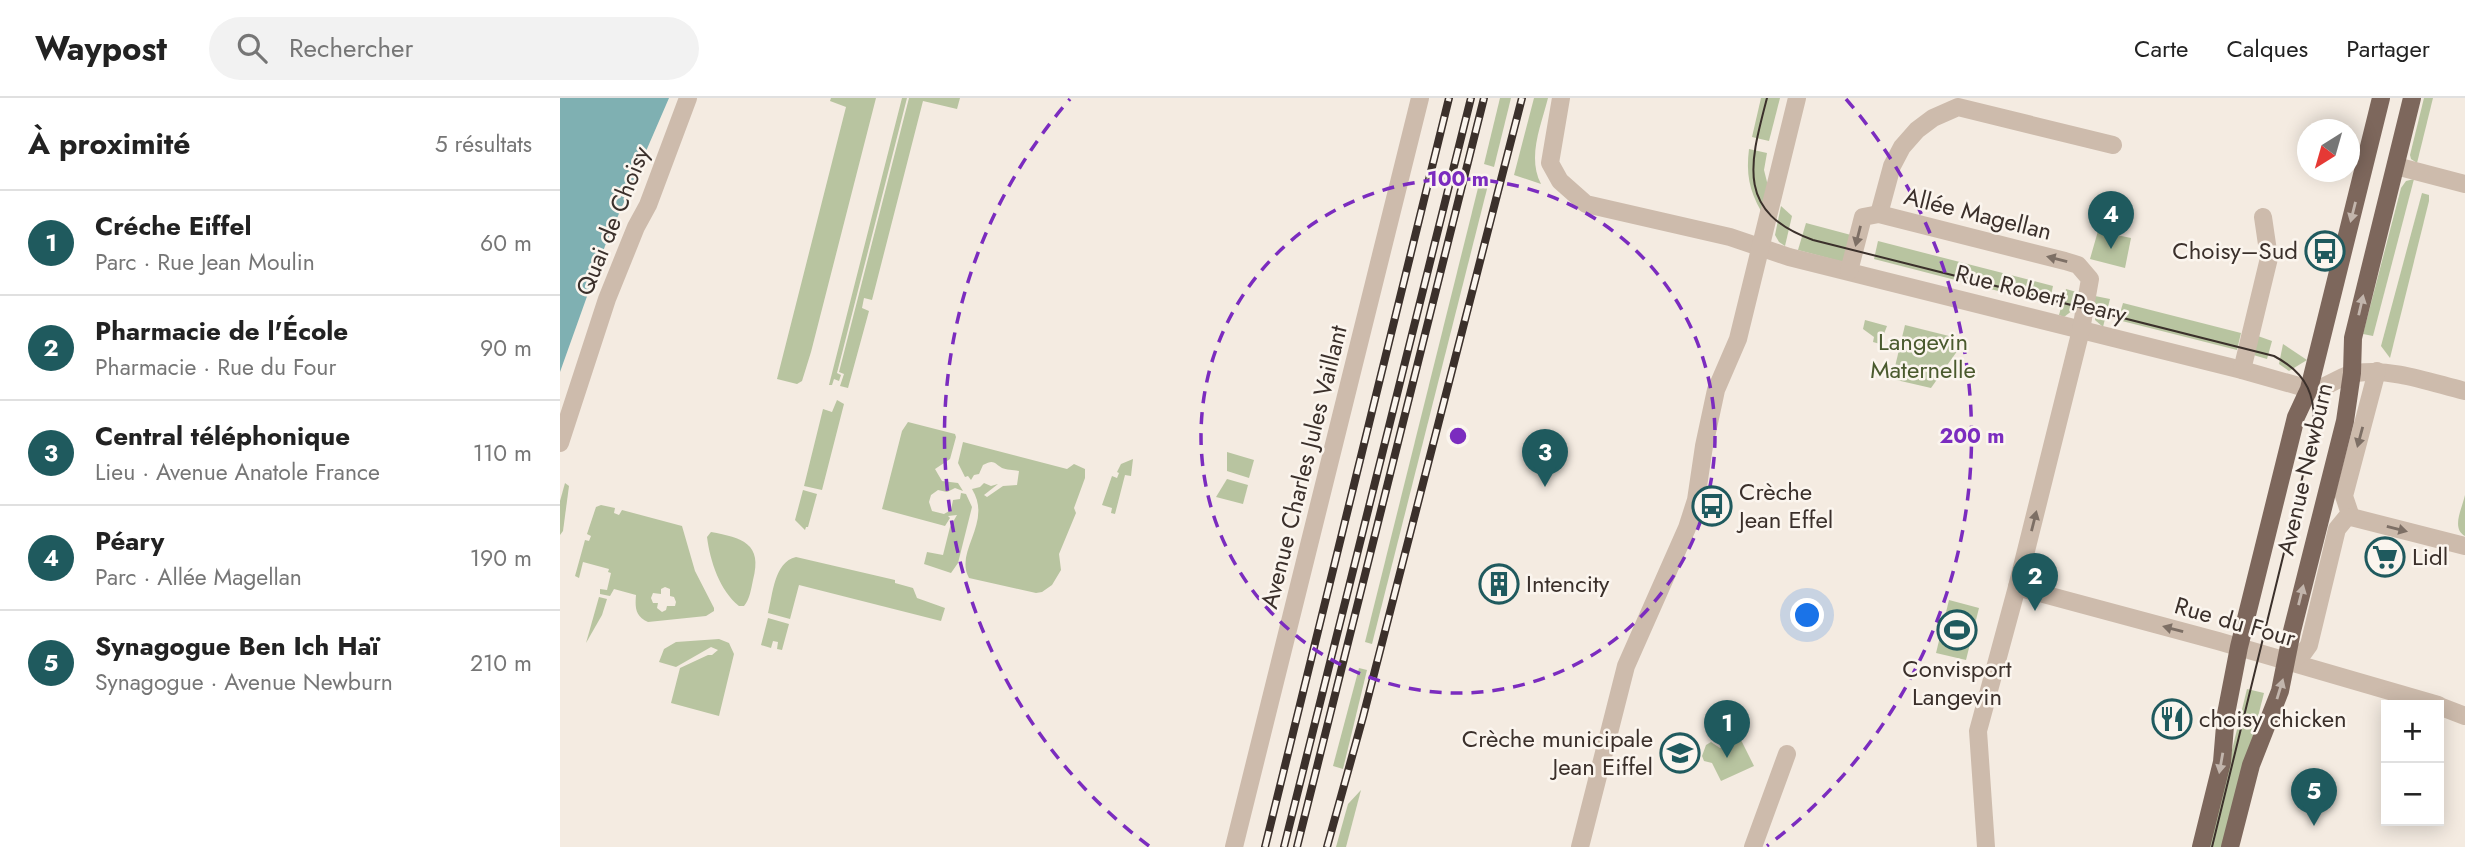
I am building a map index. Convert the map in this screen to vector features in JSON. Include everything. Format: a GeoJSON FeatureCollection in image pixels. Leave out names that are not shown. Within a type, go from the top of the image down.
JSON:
{"type":"FeatureCollection","features":[{"type":"Feature","properties":{"kind":"main road","name":"Avenue Newburn"},"geometry":{"type":"LineString","coordinates":[[2201,847],[2222,762],[2225,714],[2239,647],[2296,417],[2309,389],[2381,98]]}},
{"type":"Feature","properties":{"kind":"main road","name":"Avenue Newburn"},"geometry":{"type":"LineString","coordinates":[[2231,847],[2250,765],[2272,712],[2287,662],[2292,631],[2345,421],[2352,373],[2353,338],[2412,98]]}},
{"type":"Feature","properties":{"kind":"street","name":"Quai de Choisy"},"geometry":{"type":"LineString","coordinates":[[560,443],[607,299],[636,227],[648,205],[688,98]]}},
{"type":"Feature","properties":{"kind":"street","name":"Avenue Charles Jules Vaillant"},"geometry":{"type":"LineString","coordinates":[[1234,847],[1420,98]]}},
{"type":"Feature","properties":{"kind":"street","name":"Rue Robert Peary"},"geometry":{"type":"LineString","coordinates":[[1561,98],[1550,163],[1560,181],[1586,204],[1760,246],[1789,257],[2309,389]]}},
{"type":"Feature","properties":{"kind":"street"},"geometry":{"type":"LineString","coordinates":[[1580,847],[1626,666],[1687,528],[1696,500],[1716,390],[1738,339],[1797,98]]}},
{"type":"Feature","properties":{"kind":"street","name":"Allée Magellan"},"geometry":{"type":"LineString","coordinates":[[1879,214],[1892,166],[1902,147],[1917,130],[1933,118],[1958,107],[2113,145]]}},
{"type":"Feature","properties":{"kind":"street"},"geometry":{"type":"LineString","coordinates":[[2396,166],[2465,184]]}},
{"type":"Feature","properties":{"kind":"street","name":"Allée Magellan"},"geometry":{"type":"LineString","coordinates":[[1849,271],[1863,217],[1879,214],[2078,265],[2090,279],[2081,330]]}},
{"type":"Feature","properties":{"kind":"street"},"geometry":{"type":"LineString","coordinates":[[2242,370],[2269,258],[2263,217]]}},
{"type":"Feature","properties":{"kind":"street"},"geometry":{"type":"LineString","coordinates":[[1986,847],[1978,731],[2081,330]]}},
{"type":"Feature","properties":{"kind":"street"},"geometry":{"type":"LineString","coordinates":[[2309,389],[2319,390],[2352,373],[2387,371],[2465,391]]}},
{"type":"Feature","properties":{"kind":"street"},"geometry":{"type":"LineString","coordinates":[[2351,517],[2344,496],[2377,372]]}},
{"type":"Feature","properties":{"kind":"street"},"geometry":{"type":"LineString","coordinates":[[2287,662],[2304,652],[2309,645],[2337,529],[2346,518],[2351,517],[2465,546]]}},
{"type":"Feature","properties":{"kind":"street","name":"Rue du Four"},"geometry":{"type":"LineString","coordinates":[[2017,587],[2420,700]]}},
{"type":"Feature","properties":{"kind":"street","name":"Rue du Four"},"geometry":{"type":"LineString","coordinates":[[2444,707],[2465,716]]}},
{"type":"Feature","properties":{"kind":"street"},"geometry":{"type":"LineString","coordinates":[[1753,847],[1787,754]]}},
{"type":"Feature","properties":{"kind":"green space"},"geometry":{"type":"Polygon","coordinates":[[[831,98],[876,98],[811,352],[802,381],[797,384],[777,379],[846,107],[830,101],[831,98]]]}},
{"type":"Feature","properties":{"kind":"green space"},"geometry":{"type":"Polygon","coordinates":[[[902,98],[907,98],[837,373],[841,375],[839,381],[834,379],[832,385],[829,385],[902,98]]]}},
{"type":"Feature","properties":{"kind":"green space"},"geometry":{"type":"Polygon","coordinates":[[[909,98],[960,98],[957,109],[923,101],[872,300],[864,298],[862,308],[869,311],[848,388],[840,386],[844,374],[839,372],[909,98]]]}},
{"type":"Feature","properties":{"kind":"green space"},"geometry":{"type":"Polygon","coordinates":[[[1500,98],[1511,98],[1494,167],[1484,164],[1500,98]]]}},
{"type":"Feature","properties":{"kind":"green space"},"geometry":{"type":"Polygon","coordinates":[[[1534,98],[1548,98],[1535,152],[1541,184],[1514,175],[1534,98]]]}},
{"type":"Feature","properties":{"kind":"green space"},"geometry":{"type":"Polygon","coordinates":[[[1761,98],[1780,98],[1769,141],[1752,137],[1761,98]]]}},
{"type":"Feature","properties":{"kind":"green space"},"geometry":{"type":"Polygon","coordinates":[[[2424,98],[2433,98],[2417,163],[2410,155],[2424,98]]]}},
{"type":"Feature","properties":{"kind":"green space"},"geometry":{"type":"Polygon","coordinates":[[[1749,149],[1767,153],[1764,170],[1768,186],[1761,211],[1749,181],[1749,149]]]}},
{"type":"Feature","properties":{"kind":"green space"},"geometry":{"type":"Polygon","coordinates":[[[2414,179],[2373,336],[2363,334],[2401,188],[2406,181],[2414,179]]]}},
{"type":"Feature","properties":{"kind":"green space"},"geometry":{"type":"Polygon","coordinates":[[[1479,184],[1488,185],[1372,644],[1365,642],[1479,184]]]}},
{"type":"Feature","properties":{"kind":"green space"},"geometry":{"type":"Polygon","coordinates":[[[2422,193],[2429,195],[2429,201],[2390,358],[2381,346],[2422,193]]]}},
{"type":"Feature","properties":{"kind":"green space"},"geometry":{"type":"Polygon","coordinates":[[[1781,206],[1792,216],[1785,246],[1775,235],[1781,206]]]}},
{"type":"Feature","properties":{"kind":"green space"},"geometry":{"type":"Polygon","coordinates":[[[1806,223],[1851,235],[1843,262],[1798,250],[1806,223]]]}},
{"type":"Feature","properties":{"kind":"green space"},"geometry":{"type":"Polygon","coordinates":[[[2098,231],[2131,238],[2125,268],[2090,259],[2098,231]]]}},
{"type":"Feature","properties":{"kind":"green space"},"geometry":{"type":"Polygon","coordinates":[[[1878,241],[2053,286],[2049,304],[1874,259],[1878,241]]]}},
{"type":"Feature","properties":{"kind":"green space"},"geometry":{"type":"Polygon","coordinates":[[[2066,289],[2080,293],[2073,310],[2064,317],[2059,315],[2066,289]]]}},
{"type":"Feature","properties":{"kind":"green space"},"geometry":{"type":"Polygon","coordinates":[[[2095,296],[2110,299],[2103,327],[2095,320],[2095,296]]]}},
{"type":"Feature","properties":{"kind":"green space"},"geometry":{"type":"Polygon","coordinates":[[[2123,303],[2241,333],[2237,350],[2118,320],[2123,303]]]}},
{"type":"Feature","properties":{"kind":"green space"},"geometry":{"type":"Polygon","coordinates":[[[1865,320],[1887,326],[1880,344],[1873,342],[1874,337],[1863,329],[1865,320]]]}},
{"type":"Feature","properties":{"kind":"green space","name":"Langevin Maternelle"},"geometry":{"type":"Polygon","coordinates":[[[1905,325],[1965,340],[1931,388],[1892,379],[1905,325]]]}},
{"type":"Feature","properties":{"kind":"green space"},"geometry":{"type":"Polygon","coordinates":[[[2255,335],[2272,341],[2267,359],[2250,354],[2255,335]]]}},
{"type":"Feature","properties":{"kind":"green space"},"geometry":{"type":"Polygon","coordinates":[[[2283,344],[2307,360],[2289,371],[2279,364],[2283,344]]]}},
{"type":"Feature","properties":{"kind":"green space"},"geometry":{"type":"Polygon","coordinates":[[[837,400],[844,404],[822,490],[804,486],[823,409],[832,412],[837,400]]]}},
{"type":"Feature","properties":{"kind":"green space"},"geometry":{"type":"Polygon","coordinates":[[[908,422],[955,434],[956,437],[950,459],[935,469],[942,481],[958,483],[963,491],[955,488],[947,492],[938,490],[931,495],[929,502],[932,511],[944,514],[951,510],[953,500],[960,499],[961,493],[966,494],[972,507],[958,563],[951,573],[924,564],[927,552],[943,555],[950,527],[957,515],[948,516],[950,518],[945,526],[882,509],[902,431],[908,422]]]}},
{"type":"Feature","properties":{"kind":"green space"},"geometry":{"type":"Polygon","coordinates":[[[963,442],[1067,469],[1074,464],[1085,469],[1085,478],[1074,508],[1076,513],[1059,554],[1061,570],[1052,585],[1042,592],[1036,593],[969,578],[966,557],[978,513],[972,489],[984,483],[991,486],[998,484],[984,495],[987,497],[1003,486],[1017,485],[1019,471],[1004,469],[994,462],[989,462],[983,465],[979,474],[974,475],[971,480],[968,476],[965,477],[958,463],[963,442]]]}},
{"type":"Feature","properties":{"kind":"green space"},"geometry":{"type":"Polygon","coordinates":[[[1227,452],[1254,460],[1249,478],[1227,471],[1227,452]]]}},
{"type":"Feature","properties":{"kind":"green space"},"geometry":{"type":"Polygon","coordinates":[[[1133,459],[1131,476],[1125,475],[1115,514],[1111,513],[1112,508],[1102,505],[1112,476],[1117,478],[1121,464],[1133,459]]]}},
{"type":"Feature","properties":{"kind":"green space"},"geometry":{"type":"Polygon","coordinates":[[[1227,479],[1248,485],[1243,504],[1216,497],[1227,479]]]}},
{"type":"Feature","properties":{"kind":"green space"},"geometry":{"type":"Polygon","coordinates":[[[565,483],[569,486],[563,531],[560,535],[560,501],[565,483]]]}},
{"type":"Feature","properties":{"kind":"green space"},"geometry":{"type":"Polygon","coordinates":[[[803,490],[817,494],[805,530],[795,520],[803,490]]]}},
{"type":"Feature","properties":{"kind":"green space"},"geometry":{"type":"Polygon","coordinates":[[[2465,495],[2465,536],[2458,523],[2465,495]]]}},
{"type":"Feature","properties":{"kind":"green space"},"geometry":{"type":"Polygon","coordinates":[[[601,505],[615,508],[614,513],[619,515],[622,510],[682,526],[695,571],[714,611],[706,616],[648,622],[637,611],[636,595],[614,589],[610,596],[600,594],[600,589],[607,590],[611,573],[608,572],[609,569],[583,562],[579,578],[575,576],[585,540],[589,541],[591,536],[587,534],[596,507],[601,505]],[[665,587],[661,589],[661,594],[653,593],[651,598],[653,603],[658,603],[657,608],[662,612],[667,606],[675,606],[670,589],[665,587]]]}},
{"type":"Feature","properties":{"kind":"green space"},"geometry":{"type":"Polygon","coordinates":[[[711,532],[741,540],[752,550],[755,568],[750,594],[744,606],[739,606],[732,600],[717,575],[707,537],[711,532]]]}},
{"type":"Feature","properties":{"kind":"green space"},"geometry":{"type":"Polygon","coordinates":[[[796,557],[895,580],[895,583],[913,588],[917,598],[945,608],[941,621],[799,585],[790,619],[768,613],[779,572],[783,565],[796,557]]]}},
{"type":"Feature","properties":{"kind":"green space"},"geometry":{"type":"Polygon","coordinates":[[[599,597],[607,599],[602,615],[586,643],[599,597]]]}},
{"type":"Feature","properties":{"kind":"green space","name":"Convisport Langevin"},"geometry":{"type":"Polygon","coordinates":[[[1949,600],[1979,608],[1966,660],[1936,653],[1949,600]]]}},
{"type":"Feature","properties":{"kind":"green space"},"geometry":{"type":"Polygon","coordinates":[[[768,618],[789,624],[782,650],[777,649],[778,642],[773,641],[771,648],[761,645],[768,618]]]}},
{"type":"Feature","properties":{"kind":"green space"},"geometry":{"type":"Polygon","coordinates":[[[719,639],[729,643],[734,654],[719,716],[671,703],[680,668],[718,650],[711,647],[676,667],[659,662],[664,649],[676,642],[719,639]]]}},
{"type":"Feature","properties":{"kind":"green space"},"geometry":{"type":"Polygon","coordinates":[[[1359,668],[1367,670],[1343,769],[1333,766],[1359,668]]]}},
{"type":"Feature","properties":{"kind":"green space"},"geometry":{"type":"Polygon","coordinates":[[[2247,689],[2264,693],[2225,847],[2208,847],[2247,689]]]}},
{"type":"Feature","properties":{"kind":"green space"},"geometry":{"type":"Polygon","coordinates":[[[1740,738],[1754,766],[1721,781],[1712,763],[1704,761],[1702,756],[1706,745],[1711,742],[1720,748],[1740,738]]]}},
{"type":"Feature","properties":{"kind":"green space"},"geometry":{"type":"Polygon","coordinates":[[[1361,790],[1346,847],[1336,847],[1348,804],[1361,790]]]}},
{"type":"Feature","properties":{"kind":"water"},"geometry":{"type":"Polygon","coordinates":[[[560,98],[669,98],[605,246],[560,372],[560,98]]]}},
{"type":"Feature","properties":{"kind":"tram line"},"geometry":{"type":"LineString","coordinates":[[1767,98],[1756,144],[1754,183],[1760,200],[1771,215],[1788,229],[1813,240],[2274,356],[2295,371],[2308,388],[2313,409],[2313,434],[2212,847]]}},
{"type":"Feature","properties":{"kind":"railway"},"geometry":{"type":"LineString","coordinates":[[1265,847],[1449,98]]}},
{"type":"Feature","properties":{"kind":"railway"},"geometry":{"type":"LineString","coordinates":[[1284,847],[1471,98]]}},
{"type":"Feature","properties":{"kind":"railway"},"geometry":{"type":"LineString","coordinates":[[1297,847],[1484,98]]}},
{"type":"Feature","properties":{"kind":"railway"},"geometry":{"type":"LineString","coordinates":[[1327,847],[1522,98]]}},
{"type":"Feature","properties":{"kind":"place","name":"Péary"},"geometry":{"type":"Point","coordinates":[2111,249]}},
{"type":"Feature","properties":{"kind":"place","name":"Choisy–Sud"},"geometry":{"type":"Point","coordinates":[2325,251]}},
{"type":"Feature","properties":{"kind":"place","name":"Central téléphonique"},"geometry":{"type":"Point","coordinates":[1545,487]}},
{"type":"Feature","properties":{"kind":"place","name":"Crèche Jean Effel"},"geometry":{"type":"Point","coordinates":[1712,506]}},
{"type":"Feature","properties":{"kind":"place","name":"Lidl"},"geometry":{"type":"Point","coordinates":[2385,557]}},
{"type":"Feature","properties":{"kind":"place","name":"Intencity"},"geometry":{"type":"Point","coordinates":[1499,584]}},
{"type":"Feature","properties":{"kind":"place","name":"Pharmacie de l'École"},"geometry":{"type":"Point","coordinates":[2035,611]}},
{"type":"Feature","properties":{"kind":"place","name":"Convisport Langevin"},"geometry":{"type":"Point","coordinates":[1957,630]}},
{"type":"Feature","properties":{"kind":"place","name":"choisy chicken"},"geometry":{"type":"Point","coordinates":[2172,719]}},
{"type":"Feature","properties":{"kind":"place","name":"Crèche municipale Jean Eiffel"},"geometry":{"type":"Point","coordinates":[1680,753]}},
{"type":"Feature","properties":{"kind":"place","name":"Créche Eiffel"},"geometry":{"type":"Point","coordinates":[1727,758]}},
{"type":"Feature","properties":{"kind":"place","name":"Synagogue Ben Ich Haï"},"geometry":{"type":"Point","coordinates":[2314,826]}}]}
